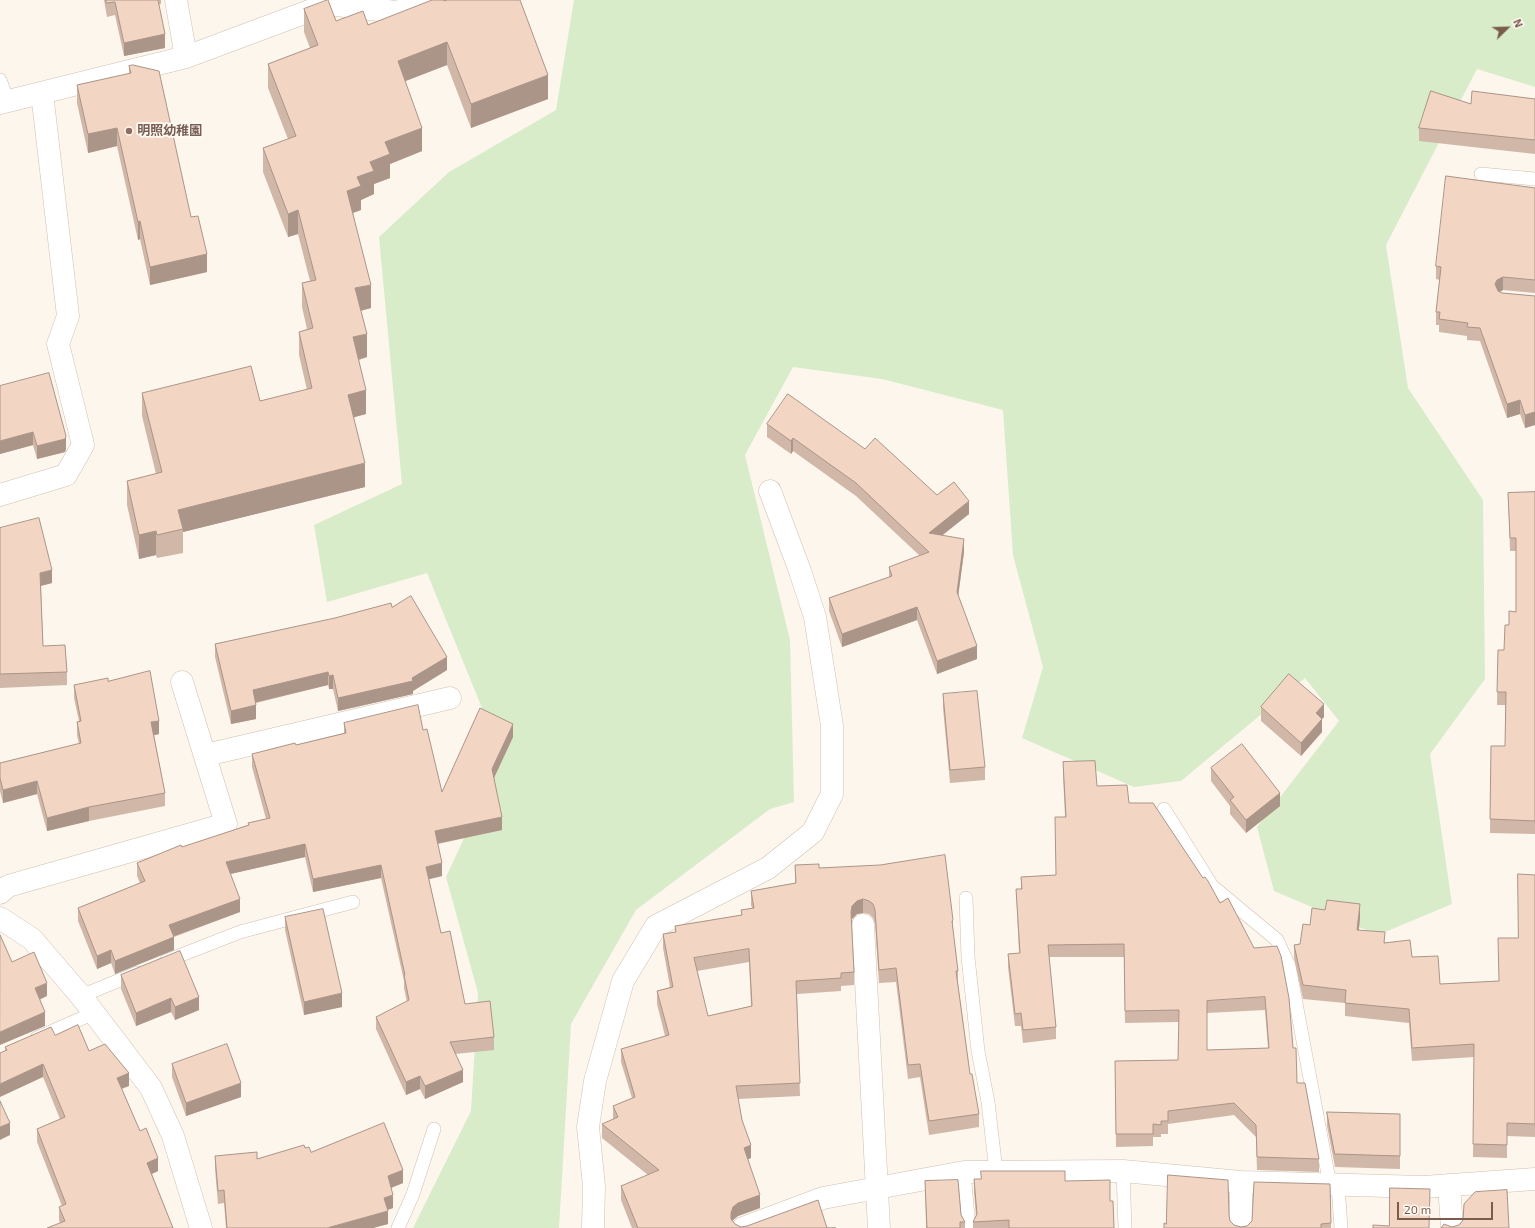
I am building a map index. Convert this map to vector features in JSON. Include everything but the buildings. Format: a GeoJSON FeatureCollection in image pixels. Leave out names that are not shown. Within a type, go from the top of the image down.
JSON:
{"type":"FeatureCollection","features":[{"type":"Feature","properties":{"kind":"street"},"geometry":{"type":"LineString","coordinates":[[176,0],[186,57]]}},
{"type":"Feature","properties":{"kind":"street"},"geometry":{"type":"LineString","coordinates":[[4,102],[186,57],[328,4],[396,12],[438,0]]}},
{"type":"Feature","properties":{"kind":"street"},"geometry":{"type":"LineString","coordinates":[[0,495],[66,476],[83,445],[58,344],[68,316],[42,92]]}},
{"type":"Feature","properties":{"kind":"street"},"geometry":{"type":"LineString","coordinates":[[593,1228],[594,1186],[588,1126],[595,1082],[623,981],[656,926],[768,868],[813,832],[832,794],[832,726],[815,617],[800,571],[770,491]]}},
{"type":"Feature","properties":{"kind":"street"},"geometry":{"type":"LineString","coordinates":[[0,894],[8,886],[226,824],[182,682]]}},
{"type":"Feature","properties":{"kind":"street"},"geometry":{"type":"LineString","coordinates":[[206,756],[450,698]]}},
{"type":"Feature","properties":{"kind":"street"},"geometry":{"type":"LineString","coordinates":[[0,918],[32,939],[81,996],[151,1088],[173,1136],[201,1228]]}},
{"type":"Feature","properties":{"kind":"street"},"geometry":{"type":"LineString","coordinates":[[863,925],[879,1228]]}},
{"type":"Feature","properties":{"kind":"street"},"geometry":{"type":"LineString","coordinates":[[743,1228],[823,1198],[964,1172],[1123,1171],[1240,1182],[1424,1187],[1535,1179]]}},
{"type":"Feature","properties":{"kind":"street"},"geometry":{"type":"LineString","coordinates":[[1240,1182],[1241,1228]]}},
{"type":"Feature","properties":{"kind":"street"},"geometry":{"type":"LineString","coordinates":[[1449,1185],[1452,1228]]}},
{"type":"Feature","properties":{"kind":"lane"},"geometry":{"type":"LineString","coordinates":[[0,80],[4,102]]}},
{"type":"Feature","properties":{"kind":"lane"},"geometry":{"type":"LineString","coordinates":[[1481,174],[1535,180]]}},
{"type":"Feature","properties":{"kind":"lane"},"geometry":{"type":"LineString","coordinates":[[1164,809],[1212,886],[1277,940],[1289,966],[1334,1185],[1341,1228]]}},
{"type":"Feature","properties":{"kind":"lane"},"geometry":{"type":"LineString","coordinates":[[966,898],[968,957],[978,1051],[988,1102],[996,1171]]}},
{"type":"Feature","properties":{"kind":"lane"},"geometry":{"type":"LineString","coordinates":[[81,996],[240,932],[353,902]]}},
{"type":"Feature","properties":{"kind":"lane"},"geometry":{"type":"LineString","coordinates":[[22,1045],[94,1013]]}},
{"type":"Feature","properties":{"kind":"lane"},"geometry":{"type":"LineString","coordinates":[[398,1228],[413,1194],[434,1129]]}},
{"type":"Feature","properties":{"kind":"lane"},"geometry":{"type":"LineString","coordinates":[[1123,1171],[1124,1228]]}},
{"type":"Feature","properties":{"kind":"lane"},"geometry":{"type":"LineString","coordinates":[[964,1172],[969,1228]]}},
{"type":"Feature","properties":{"kind":"green space"},"geometry":{"type":"Polygon","coordinates":[[[574,0],[1535,0],[1535,87],[1477,69],[1386,245],[1408,388],[1483,500],[1485,679],[1430,754],[1452,904],[1378,935],[1274,891],[1257,827],[1339,721],[1305,678],[1181,781],[1134,787],[1022,738],[1043,667],[1013,555],[1003,410],[882,379],[793,367],[745,455],[790,640],[794,802],[770,809],[636,910],[571,1024],[559,1228],[413,1228],[471,1111],[478,993],[446,877],[502,757],[427,573],[327,602],[314,525],[402,484],[379,237],[449,172],[556,110],[574,0]]]}},
{"type":"Feature","properties":{"kind":"place","name":"明照幼稚園"},"geometry":{"type":"Point","coordinates":[129,131]}}]}
